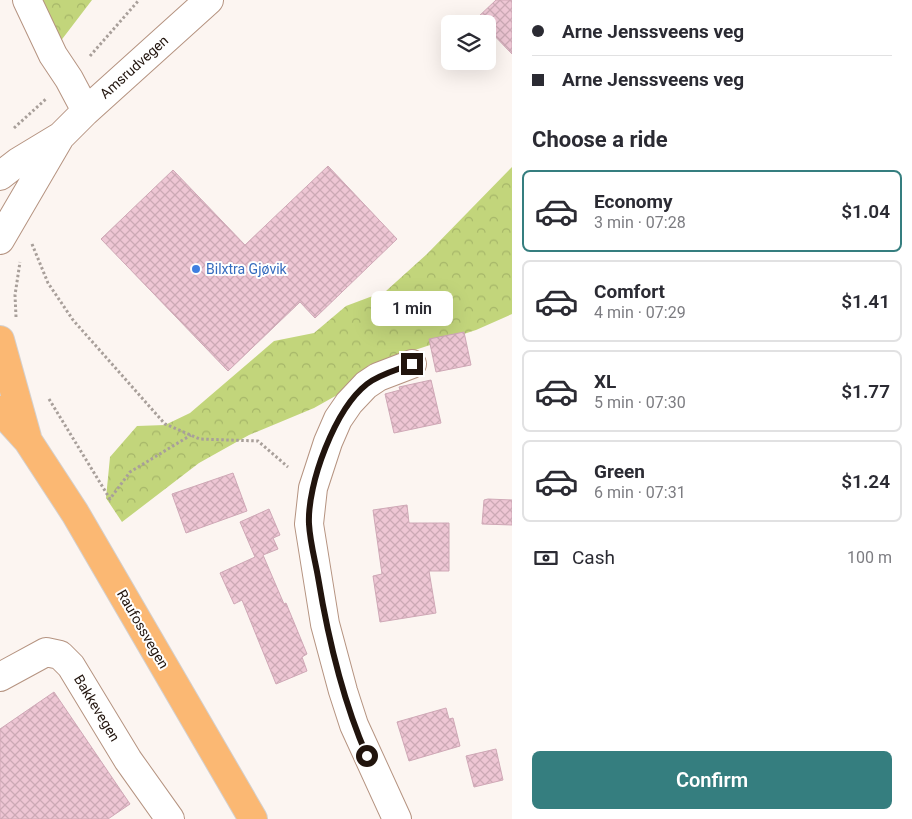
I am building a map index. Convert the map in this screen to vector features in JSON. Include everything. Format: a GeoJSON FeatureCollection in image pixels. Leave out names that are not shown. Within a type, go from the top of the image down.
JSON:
{"type":"FeatureCollection","features":[{"type":"Feature","properties":{"kind":"main road","name":"Raufossvegen"},"geometry":{"type":"LineString","coordinates":[[8,331],[28,441]]}},
{"type":"Feature","properties":{"kind":"main road","name":"Raufossvegen"},"geometry":{"type":"LineString","coordinates":[[0,410],[28,441],[75,512],[254,819]]}},
{"type":"Feature","properties":{"kind":"street"},"geometry":{"type":"LineString","coordinates":[[27,0],[53,55],[69,79],[86,111]]}},
{"type":"Feature","properties":{"kind":"street","name":"Amsrudvegen"},"geometry":{"type":"LineString","coordinates":[[0,176],[18,162],[61,136],[209,0]]}},
{"type":"Feature","properties":{"kind":"street","name":"Amsrudvegen"},"geometry":{"type":"LineString","coordinates":[[0,240],[61,136]]}},
{"type":"Feature","properties":{"kind":"street"},"geometry":{"type":"LineString","coordinates":[[397,819],[354,725],[325,624],[309,524],[313,488],[328,442],[338,419],[366,384],[378,377],[412,364]]}},
{"type":"Feature","properties":{"kind":"street","name":"Bakkevegen"},"geometry":{"type":"LineString","coordinates":[[0,677],[46,652],[60,655],[72,666],[128,760],[170,819]]}},
{"type":"Feature","properties":{"kind":"path"},"geometry":{"type":"LineString","coordinates":[[7,134],[69,79],[139,0]]}},
{"type":"Feature","properties":{"kind":"path"},"geometry":{"type":"LineString","coordinates":[[14,216],[28,235],[48,283],[73,320],[165,424],[200,439],[258,441],[313,488]]}},
{"type":"Feature","properties":{"kind":"path"},"geometry":{"type":"LineString","coordinates":[[8,331],[21,258]]}},
{"type":"Feature","properties":{"kind":"path"},"geometry":{"type":"LineString","coordinates":[[45,393],[110,499],[130,472],[191,435]]}},
{"type":"Feature","properties":{"kind":"green space"},"geometry":{"type":"Polygon","coordinates":[[[14,0],[92,0],[50,55],[14,0]]]}},
{"type":"Feature","properties":{"kind":"green space"},"geometry":{"type":"Polygon","coordinates":[[[512,167],[512,314],[476,330],[369,365],[339,394],[314,408],[249,435],[199,463],[122,522],[106,498],[110,457],[137,426],[165,425],[190,413],[274,341],[314,333],[346,306],[386,291],[427,254],[512,167]]]}},
{"type":"Feature","properties":{"kind":"building"},"geometry":{"type":"Polygon","coordinates":[[[496,0],[512,0],[512,54],[496,37],[496,15],[480,15],[496,0]]]}},
{"type":"Feature","properties":{"kind":"building"},"geometry":{"type":"Polygon","coordinates":[[[328,166],[397,239],[315,318],[300,302],[228,371],[101,239],[173,170],[245,245],[328,166]]]}},
{"type":"Feature","properties":{"kind":"building"},"geometry":{"type":"Polygon","coordinates":[[[464,332],[471,365],[436,372],[429,339],[464,332]]]}},
{"type":"Feature","properties":{"kind":"building"},"geometry":{"type":"Polygon","coordinates":[[[431,380],[441,423],[394,433],[385,394],[400,390],[399,387],[431,380]]]}},
{"type":"Feature","properties":{"kind":"building"},"geometry":{"type":"Polygon","coordinates":[[[233,473],[247,511],[186,533],[172,494],[233,473]]]}},
{"type":"Feature","properties":{"kind":"building"},"geometry":{"type":"Polygon","coordinates":[[[484,500],[512,500],[512,525],[482,524],[484,500]]]}},
{"type":"Feature","properties":{"kind":"building"},"geometry":{"type":"Polygon","coordinates":[[[407,505],[409,523],[449,523],[449,571],[429,571],[436,613],[380,622],[373,576],[382,574],[373,510],[407,505]]]}},
{"type":"Feature","properties":{"kind":"building"},"geometry":{"type":"Polygon","coordinates":[[[269,509],[280,535],[273,538],[278,549],[263,555],[284,604],[286,603],[307,654],[302,657],[307,671],[276,684],[242,600],[234,604],[220,573],[255,557],[240,522],[269,509]]]}},
{"type":"Feature","properties":{"kind":"building"},"geometry":{"type":"Polygon","coordinates":[[[54,692],[130,804],[108,819],[0,819],[0,729],[54,692]]]}},
{"type":"Feature","properties":{"kind":"building"},"geometry":{"type":"Polygon","coordinates":[[[446,708],[449,719],[453,718],[460,746],[409,761],[397,722],[446,708]]]}},
{"type":"Feature","properties":{"kind":"building"},"geometry":{"type":"Polygon","coordinates":[[[496,749],[503,780],[474,787],[466,756],[496,749]]]}},
{"type":"Feature","properties":{"kind":"place","name":"Bilxtra Gjøvik"},"geometry":{"type":"Point","coordinates":[196,269]}},
{"type":"Feature","properties":{"kind":"route"},"geometry":{"type":"LineString","coordinates":[[367,756],[343,691],[325,624],[309,524],[313,488],[328,442],[338,419],[349,403],[366,384],[378,377],[412,364]]}}]}
